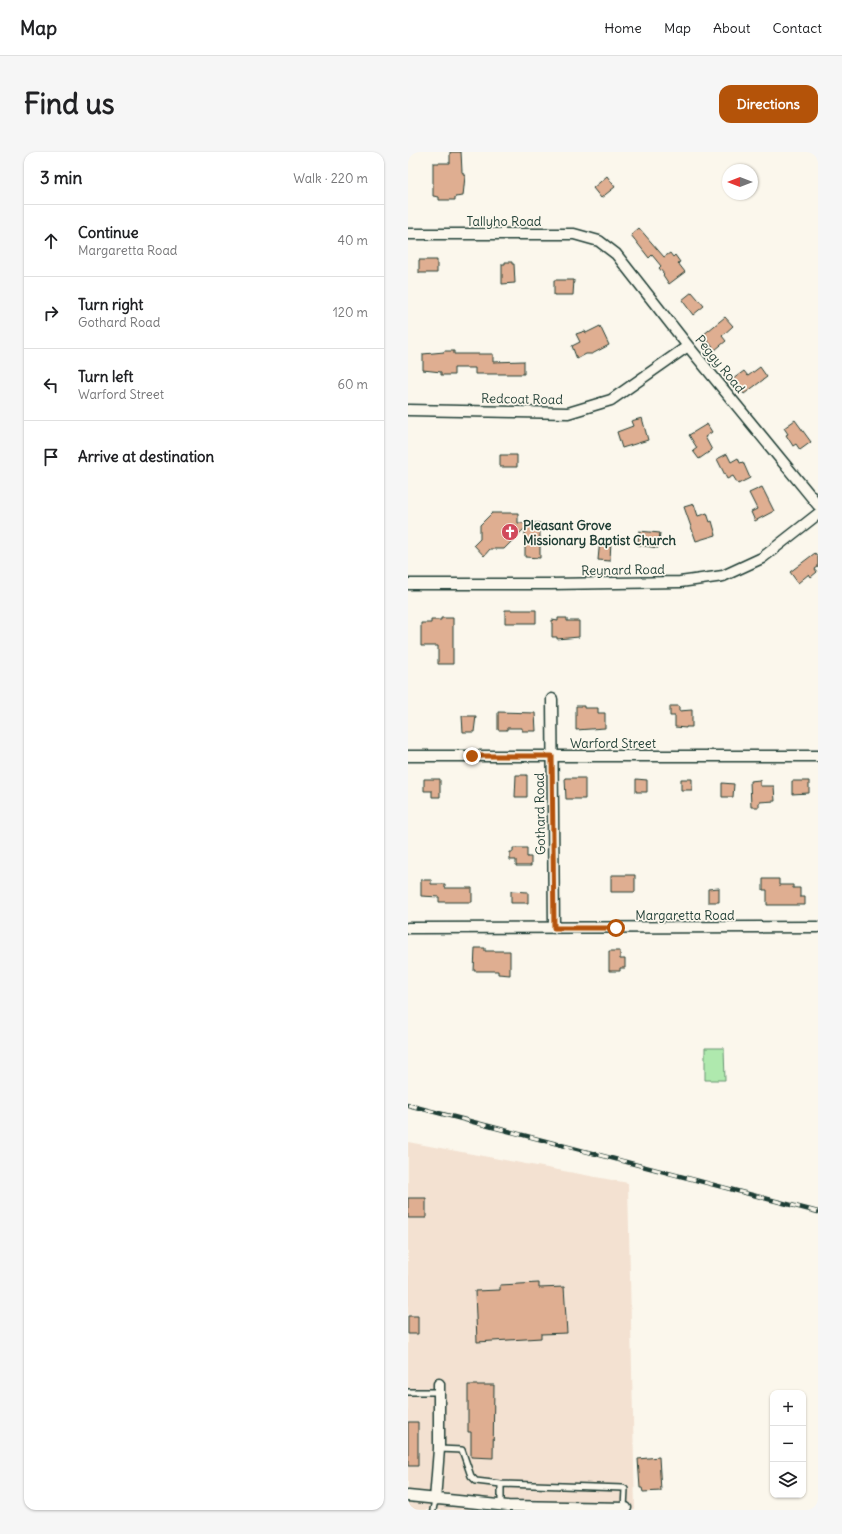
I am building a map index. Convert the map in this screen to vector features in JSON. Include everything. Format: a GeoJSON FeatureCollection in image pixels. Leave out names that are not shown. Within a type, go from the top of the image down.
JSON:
{"type":"FeatureCollection","features":[{"type":"Feature","properties":{"kind":"street","name":"Tallyho Road"},"geometry":{"type":"LineString","coordinates":[[408,234],[574,234],[599,241]]}},
{"type":"Feature","properties":{"kind":"street","name":"Peggy Road"},"geometry":{"type":"LineString","coordinates":[[599,241],[616,254],[688,346],[818,505]]}},
{"type":"Feature","properties":{"kind":"street","name":"Redcoat Road"},"geometry":{"type":"LineString","coordinates":[[408,410],[568,413],[611,400],[688,346]]}},
{"type":"Feature","properties":{"kind":"street","name":"Reynard Road"},"geometry":{"type":"LineString","coordinates":[[408,584],[680,582],[723,576],[762,558],[818,514]]}},
{"type":"Feature","properties":{"kind":"street","name":"Gothard Road"},"geometry":{"type":"LineString","coordinates":[[552,699],[554,928]]}},
{"type":"Feature","properties":{"kind":"street","name":"Warford Street"},"geometry":{"type":"LineString","coordinates":[[408,756],[818,756]]}},
{"type":"Feature","properties":{"kind":"street","name":"Margaretta Road"},"geometry":{"type":"LineString","coordinates":[[408,928],[818,927]]}},
{"type":"Feature","properties":{"kind":"street"},"geometry":{"type":"LineString","coordinates":[[435,1500],[439,1450],[439,1388]]}},
{"type":"Feature","properties":{"kind":"street"},"geometry":{"type":"LineString","coordinates":[[408,1496],[501,1506],[599,1509],[625,1508]]}},
{"type":"Feature","properties":{"kind":"lane"},"geometry":{"type":"LineString","coordinates":[[408,1392],[439,1388]]}},
{"type":"Feature","properties":{"kind":"lane"},"geometry":{"type":"LineString","coordinates":[[439,1450],[462,1450],[471,1476],[476,1481],[500,1484],[623,1488],[625,1489],[625,1508]]}},
{"type":"Feature","properties":{"kind":"lane"},"geometry":{"type":"LineString","coordinates":[[500,1484],[501,1506]]}},
{"type":"Feature","properties":{"kind":"lane"},"geometry":{"type":"LineString","coordinates":[[433,1510],[435,1500]]}},
{"type":"Feature","properties":{"kind":"shaded area"},"geometry":{"type":"Polygon","coordinates":[[[408,1142],[628,1183],[635,1510],[408,1510],[408,1142]]]}},
{"type":"Feature","properties":{"kind":"green space"},"geometry":{"type":"Polygon","coordinates":[[[705,1048],[724,1048],[725,1080],[705,1080],[705,1048]]]}},
{"type":"Feature","properties":{"kind":"building"},"geometry":{"type":"Polygon","coordinates":[[[450,152],[461,152],[462,172],[465,176],[463,196],[455,197],[455,200],[439,200],[439,197],[433,196],[433,163],[450,163],[450,152]]]}},
{"type":"Feature","properties":{"kind":"building"},"geometry":{"type":"Polygon","coordinates":[[[607,176],[615,187],[601,198],[593,188],[607,176]]]}},
{"type":"Feature","properties":{"kind":"building"},"geometry":{"type":"Polygon","coordinates":[[[639,228],[664,257],[670,253],[673,257],[675,255],[680,262],[678,263],[685,272],[669,284],[659,268],[661,266],[652,255],[649,258],[631,235],[639,228]]]}},
{"type":"Feature","properties":{"kind":"building"},"geometry":{"type":"Polygon","coordinates":[[[419,260],[437,260],[437,273],[419,273],[419,260]]]}},
{"type":"Feature","properties":{"kind":"building"},"geometry":{"type":"Polygon","coordinates":[[[505,262],[512,262],[512,264],[514,264],[515,283],[502,284],[502,264],[505,264],[505,262]]]}},
{"type":"Feature","properties":{"kind":"building"},"geometry":{"type":"Polygon","coordinates":[[[554,280],[574,280],[573,295],[554,295],[554,280]]]}},
{"type":"Feature","properties":{"kind":"building"},"geometry":{"type":"Polygon","coordinates":[[[692,292],[704,306],[693,315],[682,300],[692,292]]]}},
{"type":"Feature","properties":{"kind":"building"},"geometry":{"type":"Polygon","coordinates":[[[725,317],[733,326],[722,336],[726,341],[715,350],[703,335],[725,317]]]}},
{"type":"Feature","properties":{"kind":"building"},"geometry":{"type":"Polygon","coordinates":[[[600,326],[609,345],[592,354],[586,354],[577,359],[572,346],[580,342],[576,334],[585,331],[586,333],[600,326]]]}},
{"type":"Feature","properties":{"kind":"building"},"geometry":{"type":"Polygon","coordinates":[[[454,351],[454,354],[493,354],[493,362],[524,361],[524,374],[475,374],[475,368],[454,368],[454,375],[441,375],[441,372],[423,370],[423,354],[454,351]]]}},
{"type":"Feature","properties":{"kind":"building"},"geometry":{"type":"Polygon","coordinates":[[[760,367],[767,377],[744,394],[733,379],[744,371],[748,376],[760,367]]]}},
{"type":"Feature","properties":{"kind":"building"},"geometry":{"type":"Polygon","coordinates":[[[642,418],[648,440],[622,448],[617,432],[633,426],[631,421],[642,418]]]}},
{"type":"Feature","properties":{"kind":"building"},"geometry":{"type":"Polygon","coordinates":[[[795,420],[811,442],[800,450],[796,444],[793,446],[786,435],[788,434],[784,428],[795,420]]]}},
{"type":"Feature","properties":{"kind":"building"},"geometry":{"type":"Polygon","coordinates":[[[707,424],[712,432],[705,437],[712,450],[699,459],[693,451],[697,448],[689,435],[707,424]]]}},
{"type":"Feature","properties":{"kind":"building"},"geometry":{"type":"Polygon","coordinates":[[[727,454],[731,462],[738,458],[740,463],[743,462],[750,478],[738,484],[733,476],[727,479],[717,459],[727,454]]]}},
{"type":"Feature","properties":{"kind":"building"},"geometry":{"type":"Polygon","coordinates":[[[500,455],[517,455],[517,467],[500,467],[500,455]]]}},
{"type":"Feature","properties":{"kind":"building"},"geometry":{"type":"Polygon","coordinates":[[[762,487],[774,511],[755,521],[751,512],[757,509],[749,493],[762,487]]]}},
{"type":"Feature","properties":{"kind":"building"},"geometry":{"type":"Polygon","coordinates":[[[694,504],[698,516],[707,513],[710,522],[712,521],[716,535],[696,541],[684,507],[694,504]]]}},
{"type":"Feature","properties":{"kind":"building","name":"Pleasant Grove Missionary Baptist Church"},"geometry":{"type":"Polygon","coordinates":[[[492,513],[518,513],[518,523],[540,523],[540,558],[525,557],[525,528],[504,549],[490,549],[484,556],[474,545],[480,539],[480,525],[492,513]]]}},
{"type":"Feature","properties":{"kind":"building"},"geometry":{"type":"Polygon","coordinates":[[[639,531],[660,533],[658,548],[638,545],[639,531]]]}},
{"type":"Feature","properties":{"kind":"building"},"geometry":{"type":"Polygon","coordinates":[[[600,539],[611,540],[610,561],[598,560],[600,539]]]}},
{"type":"Feature","properties":{"kind":"building"},"geometry":{"type":"Polygon","coordinates":[[[815,553],[818,557],[818,567],[815,569],[817,572],[811,577],[809,574],[798,583],[790,572],[815,553]]]}},
{"type":"Feature","properties":{"kind":"building"},"geometry":{"type":"Polygon","coordinates":[[[505,610],[536,610],[536,623],[505,623],[505,610]]]}},
{"type":"Feature","properties":{"kind":"building"},"geometry":{"type":"Polygon","coordinates":[[[441,618],[453,618],[453,664],[438,664],[438,646],[421,646],[421,623],[431,623],[431,620],[441,620],[441,618]]]}},
{"type":"Feature","properties":{"kind":"building"},"geometry":{"type":"Polygon","coordinates":[[[558,618],[567,618],[567,621],[579,621],[579,637],[557,639],[557,637],[552,637],[552,620],[558,621],[558,618]]]}},
{"type":"Feature","properties":{"kind":"building"},"geometry":{"type":"Polygon","coordinates":[[[576,706],[584,706],[584,708],[598,708],[598,713],[605,713],[605,728],[576,730],[576,706]]]}},
{"type":"Feature","properties":{"kind":"building"},"geometry":{"type":"Polygon","coordinates":[[[670,706],[679,706],[679,711],[692,710],[692,727],[675,727],[675,716],[670,716],[670,706]]]}},
{"type":"Feature","properties":{"kind":"building"},"geometry":{"type":"Polygon","coordinates":[[[498,712],[535,713],[536,731],[522,731],[522,728],[507,728],[507,730],[498,730],[498,712]]]}},
{"type":"Feature","properties":{"kind":"building"},"geometry":{"type":"Polygon","coordinates":[[[462,716],[476,716],[474,732],[463,732],[462,716]]]}},
{"type":"Feature","properties":{"kind":"building"},"geometry":{"type":"Polygon","coordinates":[[[516,775],[527,775],[527,797],[515,797],[516,775]]]}},
{"type":"Feature","properties":{"kind":"building"},"geometry":{"type":"Polygon","coordinates":[[[565,778],[585,778],[585,799],[566,799],[565,778]]]}},
{"type":"Feature","properties":{"kind":"building"},"geometry":{"type":"Polygon","coordinates":[[[424,779],[440,779],[440,797],[432,797],[432,791],[424,791],[424,779]]]}},
{"type":"Feature","properties":{"kind":"building"},"geometry":{"type":"Polygon","coordinates":[[[636,779],[647,780],[647,792],[636,792],[636,779]]]}},
{"type":"Feature","properties":{"kind":"building"},"geometry":{"type":"Polygon","coordinates":[[[681,779],[692,779],[692,790],[681,790],[681,779]]]}},
{"type":"Feature","properties":{"kind":"building"},"geometry":{"type":"Polygon","coordinates":[[[760,780],[760,786],[774,786],[775,801],[759,802],[759,807],[751,807],[750,781],[760,780]]]}},
{"type":"Feature","properties":{"kind":"building"},"geometry":{"type":"Polygon","coordinates":[[[792,781],[809,781],[809,793],[792,794],[792,781]]]}},
{"type":"Feature","properties":{"kind":"building"},"geometry":{"type":"Polygon","coordinates":[[[722,783],[734,784],[733,797],[722,797],[722,783]]]}},
{"type":"Feature","properties":{"kind":"building"},"geometry":{"type":"Polygon","coordinates":[[[513,848],[527,848],[527,857],[531,857],[531,866],[516,866],[516,860],[510,860],[510,852],[513,852],[513,848]]]}},
{"type":"Feature","properties":{"kind":"building"},"geometry":{"type":"Polygon","coordinates":[[[611,875],[635,875],[635,892],[611,892],[611,875]]]}},
{"type":"Feature","properties":{"kind":"building"},"geometry":{"type":"Polygon","coordinates":[[[763,879],[779,879],[779,885],[793,885],[793,888],[800,888],[800,897],[805,897],[805,905],[767,905],[767,890],[763,890],[763,879]]]}},
{"type":"Feature","properties":{"kind":"building"},"geometry":{"type":"Polygon","coordinates":[[[421,880],[431,880],[431,884],[445,884],[445,888],[472,888],[472,902],[439,902],[439,897],[421,896],[421,880]]]}},
{"type":"Feature","properties":{"kind":"building"},"geometry":{"type":"Polygon","coordinates":[[[719,888],[719,902],[708,902],[708,889],[719,888]]]}},
{"type":"Feature","properties":{"kind":"building"},"geometry":{"type":"Polygon","coordinates":[[[511,891],[528,892],[528,903],[511,903],[511,891]]]}},
{"type":"Feature","properties":{"kind":"building"},"geometry":{"type":"Polygon","coordinates":[[[475,948],[485,948],[485,951],[510,951],[510,975],[498,974],[498,971],[474,971],[475,948]]]}},
{"type":"Feature","properties":{"kind":"building"},"geometry":{"type":"Polygon","coordinates":[[[609,951],[620,951],[620,959],[625,959],[625,968],[620,968],[620,971],[609,971],[609,951]]]}},
{"type":"Feature","properties":{"kind":"building"},"geometry":{"type":"Polygon","coordinates":[[[408,1198],[426,1198],[426,1218],[408,1218],[408,1198]]]}},
{"type":"Feature","properties":{"kind":"building"},"geometry":{"type":"Polygon","coordinates":[[[539,1283],[539,1288],[564,1287],[567,1333],[541,1334],[541,1338],[477,1342],[475,1291],[500,1290],[500,1285],[539,1283]]]}},
{"type":"Feature","properties":{"kind":"building"},"geometry":{"type":"Polygon","coordinates":[[[408,1316],[418,1316],[418,1334],[408,1334],[408,1316]]]}},
{"type":"Feature","properties":{"kind":"building"},"geometry":{"type":"Polygon","coordinates":[[[468,1385],[494,1385],[493,1458],[471,1457],[471,1432],[468,1432],[468,1385]]]}},
{"type":"Feature","properties":{"kind":"building"},"geometry":{"type":"Polygon","coordinates":[[[408,1422],[418,1422],[418,1466],[408,1466],[408,1422]]]}},
{"type":"Feature","properties":{"kind":"building"},"geometry":{"type":"Polygon","coordinates":[[[659,1457],[661,1491],[643,1492],[642,1488],[640,1488],[638,1459],[659,1457]]]}},
{"type":"Feature","properties":{"kind":"railway"},"geometry":{"type":"LineString","coordinates":[[408,1105],[818,1212]]}},
{"type":"Feature","properties":{"kind":"place","name":"Pleasant Grove Missionary Baptist Church"},"geometry":{"type":"Point","coordinates":[510,532]}},
{"type":"Feature","properties":{"kind":"route"},"geometry":{"type":"LineString","coordinates":[[472,756],[552,756],[554,928],[616,928]]}}]}
